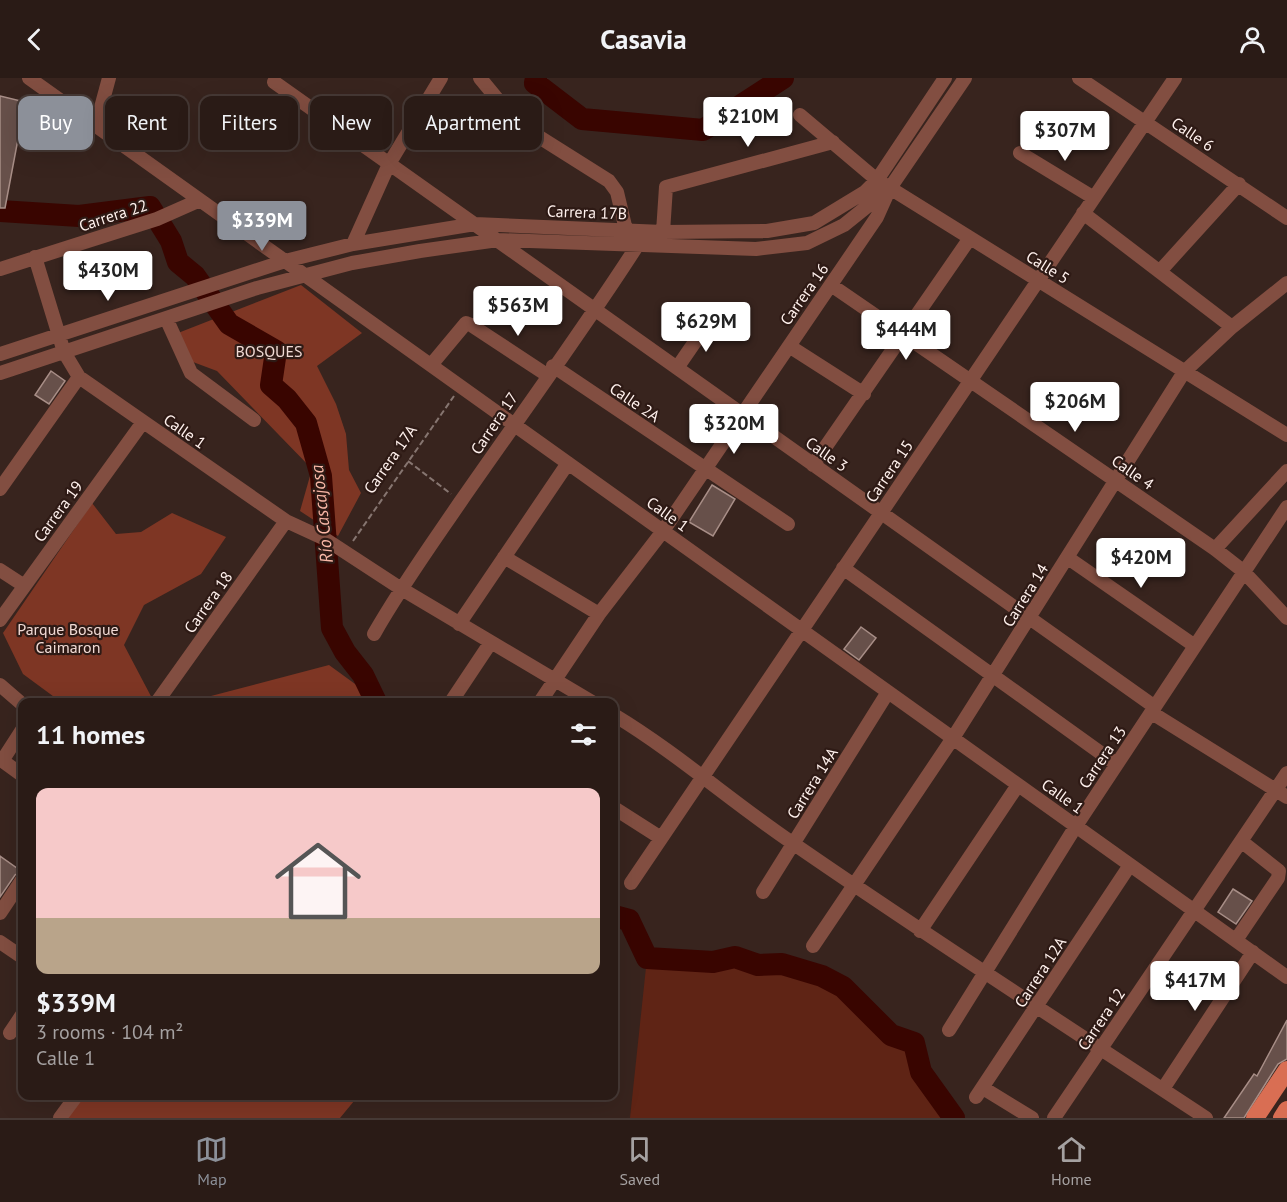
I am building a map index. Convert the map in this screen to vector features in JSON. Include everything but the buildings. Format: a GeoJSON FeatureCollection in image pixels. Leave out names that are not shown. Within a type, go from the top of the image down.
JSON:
{"type":"FeatureCollection","features":[{"type":"Feature","properties":{"kind":"main road"},"geometry":{"type":"LineString","coordinates":[[1255,1118],[1287,1070]]}},
{"type":"Feature","properties":{"kind":"main road"},"geometry":{"type":"LineString","coordinates":[[1282,1118],[1287,1110]]}},
{"type":"Feature","properties":{"kind":"street","name":"Calle 1"},"geometry":{"type":"LineString","coordinates":[[29,78],[1287,976]]}},
{"type":"Feature","properties":{"kind":"street"},"geometry":{"type":"LineString","coordinates":[[96,126],[109,78]]}},
{"type":"Feature","properties":{"kind":"street"},"geometry":{"type":"LineString","coordinates":[[352,244],[389,164],[441,78]]}},
{"type":"Feature","properties":{"kind":"street"},"geometry":{"type":"LineString","coordinates":[[480,78],[517,123],[609,181],[617,192],[637,246]]}},
{"type":"Feature","properties":{"kind":"street"},"geometry":{"type":"LineString","coordinates":[[877,180],[945,78]]}},
{"type":"Feature","properties":{"kind":"street","name":"Carrera 16"},"geometry":{"type":"LineString","coordinates":[[542,698],[599,614],[663,531],[831,285],[877,217],[890,188],[965,78]]}},
{"type":"Feature","properties":{"kind":"street","name":"Calle 6"},"geometry":{"type":"LineString","coordinates":[[1080,78],[1287,218]]}},
{"type":"Feature","properties":{"kind":"street","name":"Carrera 15"},"geometry":{"type":"LineString","coordinates":[[631,883],[1175,78]]}},
{"type":"Feature","properties":{"kind":"street","name":"Calle 3"},"geometry":{"type":"LineString","coordinates":[[274,82],[1030,618],[1154,710],[1281,794]]}},
{"type":"Feature","properties":{"kind":"street","name":"Calle 5"},"geometry":{"type":"LineString","coordinates":[[800,115],[877,180],[1287,435]]}},
{"type":"Feature","properties":{"kind":"street"},"geometry":{"type":"LineString","coordinates":[[663,231],[663,192],[666,187],[833,142]]}},
{"type":"Feature","properties":{"kind":"street"},"geometry":{"type":"LineString","coordinates":[[1020,153],[1094,198]]}},
{"type":"Feature","properties":{"kind":"street","name":"Carrera 17B"},"geometry":{"type":"LineString","coordinates":[[0,354],[285,261],[352,244],[475,224],[663,231],[767,231],[814,223],[865,192],[877,180]]}},
{"type":"Feature","properties":{"kind":"street"},"geometry":{"type":"LineString","coordinates":[[1161,270],[1239,184]]}},
{"type":"Feature","properties":{"kind":"street","name":"Carrera 17B"},"geometry":{"type":"LineString","coordinates":[[0,374],[257,288],[302,275],[420,251],[498,240],[756,249],[807,243],[844,225],[890,188]]}},
{"type":"Feature","properties":{"kind":"street","name":"Carrera 22"},"geometry":{"type":"LineString","coordinates":[[0,269],[157,219],[200,200]]}},
{"type":"Feature","properties":{"kind":"street"},"geometry":{"type":"LineString","coordinates":[[1083,213],[1161,270],[1232,327]]}},
{"type":"Feature","properties":{"kind":"street"},"geometry":{"type":"LineString","coordinates":[[813,465],[970,238]]}},
{"type":"Feature","properties":{"kind":"street","name":"Carrera 17"},"geometry":{"type":"LineString","coordinates":[[374,634],[400,588],[550,370],[596,310],[637,246]]}},
{"type":"Feature","properties":{"kind":"street","name":"Calle 1"},"geometry":{"type":"LineString","coordinates":[[35,257],[64,352],[79,377],[286,521],[346,551],[400,588],[585,698]]}},
{"type":"Feature","properties":{"kind":"street","name":"Carrera 14"},"geometry":{"type":"LineString","coordinates":[[813,946],[953,738],[1184,372],[1232,327],[1287,283]]}},
{"type":"Feature","properties":{"kind":"street","name":"Calle 4"},"geometry":{"type":"LineString","coordinates":[[831,285],[1215,549],[1243,571],[1287,618]]}},
{"type":"Feature","properties":{"kind":"street"},"geometry":{"type":"LineString","coordinates":[[168,317],[191,373],[254,420]]}},
{"type":"Feature","properties":{"kind":"street"},"geometry":{"type":"LineString","coordinates":[[677,368],[710,320]]}},
{"type":"Feature","properties":{"kind":"street","name":"Calle 2A"},"geometry":{"type":"LineString","coordinates":[[431,365],[460,327],[471,324],[550,370],[706,468],[788,524]]}},
{"type":"Feature","properties":{"kind":"street"},"geometry":{"type":"LineString","coordinates":[[789,346],[864,394]]}},
{"type":"Feature","properties":{"kind":"street"},"geometry":{"type":"LineString","coordinates":[[0,489],[79,377]]}},
{"type":"Feature","properties":{"kind":"street","name":"Carrera 19"},"geometry":{"type":"LineString","coordinates":[[0,620],[23,585],[143,422]]}},
{"type":"Feature","properties":{"kind":"street"},"geometry":{"type":"LineString","coordinates":[[459,624],[568,463]]}},
{"type":"Feature","properties":{"kind":"street"},"geometry":{"type":"LineString","coordinates":[[1215,549],[1287,471]]}},
{"type":"Feature","properties":{"kind":"street","name":"Carrera 13"},"geometry":{"type":"LineString","coordinates":[[949,1030],[1116,764],[1287,507]]}},
{"type":"Feature","properties":{"kind":"street","name":"Carrera 18"},"geometry":{"type":"LineString","coordinates":[[160,698],[286,521]]}},
{"type":"Feature","properties":{"kind":"street"},"geometry":{"type":"LineString","coordinates":[[504,557],[599,614]]}},
{"type":"Feature","properties":{"kind":"street"},"geometry":{"type":"LineString","coordinates":[[1068,558],[1195,646]]}},
{"type":"Feature","properties":{"kind":"street"},"geometry":{"type":"LineString","coordinates":[[843,568],[1116,764]]}},
{"type":"Feature","properties":{"kind":"street"},"geometry":{"type":"LineString","coordinates":[[0,570],[23,585]]}},
{"type":"Feature","properties":{"kind":"street"},"geometry":{"type":"LineString","coordinates":[[454,698],[491,642]]}},
{"type":"Feature","properties":{"kind":"street"},"geometry":{"type":"LineString","coordinates":[[0,685],[18,701]]}},
{"type":"Feature","properties":{"kind":"street","name":"Carrera 14A"},"geometry":{"type":"LineString","coordinates":[[763,892],[888,692]]}},
{"type":"Feature","properties":{"kind":"street"},"geometry":{"type":"LineString","coordinates":[[618,722],[702,778],[920,931],[987,972],[1036,1007],[1206,1118]]}},
{"type":"Feature","properties":{"kind":"street"},"geometry":{"type":"LineString","coordinates":[[18,736],[1,760],[18,772]]}},
{"type":"Feature","properties":{"kind":"street","name":"Carrera 12"},"geometry":{"type":"LineString","coordinates":[[1054,1118],[1241,841],[1281,794],[1287,773]]}},
{"type":"Feature","properties":{"kind":"street"},"geometry":{"type":"LineString","coordinates":[[920,931],[1018,785]]}},
{"type":"Feature","properties":{"kind":"street"},"geometry":{"type":"LineString","coordinates":[[618,811],[661,838]]}},
{"type":"Feature","properties":{"kind":"street"},"geometry":{"type":"LineString","coordinates":[[1236,940],[1278,878],[1280,871],[1241,841]]}},
{"type":"Feature","properties":{"kind":"street","name":"Carrera 12A"},"geometry":{"type":"LineString","coordinates":[[1032,1118],[980,1092],[1130,865]]}},
{"type":"Feature","properties":{"kind":"street"},"geometry":{"type":"LineString","coordinates":[[0,914],[18,886]]}},
{"type":"Feature","properties":{"kind":"street"},"geometry":{"type":"LineString","coordinates":[[0,942],[18,954]]}},
{"type":"Feature","properties":{"kind":"street"},"geometry":{"type":"LineString","coordinates":[[1163,1089],[1253,952]]}},
{"type":"Feature","properties":{"kind":"street"},"geometry":{"type":"LineString","coordinates":[[10,1033],[18,1022]]}},
{"type":"Feature","properties":{"kind":"street"},"geometry":{"type":"LineString","coordinates":[[60,1118],[73,1100]]}},
{"type":"Feature","properties":{"kind":"path","name":"Carrera 17A"},"geometry":{"type":"LineString","coordinates":[[346,551],[460,386]]}},
{"type":"Feature","properties":{"kind":"path"},"geometry":{"type":"LineString","coordinates":[[408,461],[461,501]]}},
{"type":"Feature","properties":{"kind":"shaded area"},"geometry":{"type":"Polygon","coordinates":[[[735,957],[758,965],[782,964],[822,976],[843,987],[891,1035],[914,1043],[921,1072],[954,1118],[630,1118],[647,958],[713,962],[735,957]]]}},
{"type":"Feature","properties":{"kind":"green space","name":"BOSQUES"},"geometry":{"type":"Polygon","coordinates":[[[301,285],[362,333],[317,366],[336,404],[346,434],[349,470],[361,493],[338,536],[300,511],[312,469],[217,371],[193,362],[178,333],[301,285]]]}},
{"type":"Feature","properties":{"kind":"green space","name":"Parque Bosque Caimaron"},"geometry":{"type":"Polygon","coordinates":[[[92,503],[116,534],[141,532],[172,513],[226,537],[201,574],[144,605],[124,645],[152,698],[56,698],[23,674],[3,633],[92,503]]]}},
{"type":"Feature","properties":{"kind":"green space"},"geometry":{"type":"Polygon","coordinates":[[[329,665],[373,697],[373,698],[203,698],[329,665]]]}},
{"type":"Feature","properties":{"kind":"green space"},"geometry":{"type":"Polygon","coordinates":[[[81,1100],[355,1100],[340,1118],[68,1118],[81,1100]]]}},
{"type":"Feature","properties":{"kind":"waterway"},"geometry":{"type":"LineString","coordinates":[[536,78],[535,83],[582,119],[703,130],[783,78]]}},
{"type":"Feature","properties":{"kind":"waterway","name":"Río Cascajosa"},"geometry":{"type":"LineString","coordinates":[[0,211],[79,216],[150,207],[171,241],[178,262],[195,276],[229,324],[276,351],[271,385],[287,399],[306,423],[321,476],[332,628],[345,652],[363,675],[374,698]]}},
{"type":"Feature","properties":{"kind":"waterway","name":"Río Cascajosa"},"geometry":{"type":"LineString","coordinates":[[618,917],[629,920],[647,958],[713,962],[735,957],[758,965],[782,964],[822,976],[843,987],[891,1035],[914,1043],[921,1072],[954,1118]]}}]}
